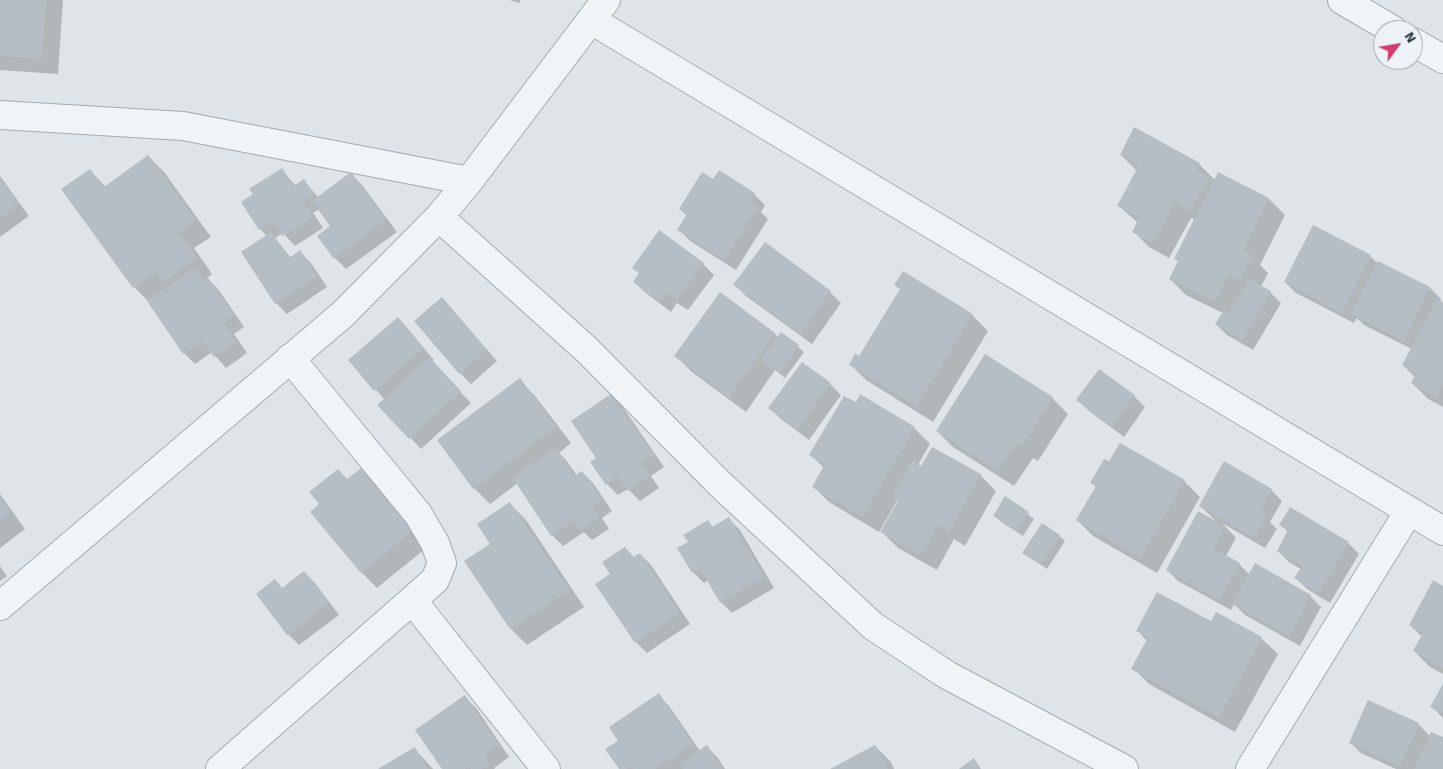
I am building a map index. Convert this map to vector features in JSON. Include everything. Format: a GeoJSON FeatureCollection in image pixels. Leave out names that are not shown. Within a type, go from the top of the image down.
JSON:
{"type":"FeatureCollection","features":[{"type":"Feature","properties":{"kind":"street"},"geometry":{"type":"LineString","coordinates":[[1342,0],[1376,20]]}},
{"type":"Feature","properties":{"kind":"street"},"geometry":{"type":"LineString","coordinates":[[0,606],[343,314],[439,217],[469,181],[598,10],[1443,531]]}},
{"type":"Feature","properties":{"kind":"street"},"geometry":{"type":"LineString","coordinates":[[1423,48],[1443,59]]}},
{"type":"Feature","properties":{"kind":"street"},"geometry":{"type":"LineString","coordinates":[[0,115],[183,126],[469,181]]}},
{"type":"Feature","properties":{"kind":"street"},"geometry":{"type":"LineString","coordinates":[[439,217],[586,349],[721,485],[873,626],[947,675],[1124,769]]}},
{"type":"Feature","properties":{"kind":"street"},"geometry":{"type":"LineString","coordinates":[[236,764],[435,580],[442,563],[435,543],[418,514],[290,358]]}},
{"type":"Feature","properties":{"kind":"street"},"geometry":{"type":"LineString","coordinates":[[1250,769],[1408,511]]}},
{"type":"Feature","properties":{"kind":"street"},"geometry":{"type":"LineString","coordinates":[[412,600],[546,769]]}},
{"type":"Feature","properties":{"kind":"building"},"geometry":{"type":"Polygon","coordinates":[[[0,0],[46,0],[42,59],[0,56],[0,0]]]}},
{"type":"Feature","properties":{"kind":"building"},"geometry":{"type":"Polygon","coordinates":[[[1134,127],[1200,163],[1196,170],[1209,177],[1191,211],[1175,202],[1153,243],[1132,232],[1139,218],[1117,206],[1139,165],[1120,155],[1134,127]]]}},
{"type":"Feature","properties":{"kind":"building"},"geometry":{"type":"Polygon","coordinates":[[[148,155],[196,220],[179,232],[197,258],[164,282],[156,271],[133,288],[61,189],[90,169],[104,187],[148,155]]]}},
{"type":"Feature","properties":{"kind":"building"},"geometry":{"type":"Polygon","coordinates":[[[282,168],[294,186],[304,179],[314,194],[303,201],[313,217],[283,236],[273,221],[259,230],[241,202],[253,194],[249,189],[282,168]]]}},
{"type":"Feature","properties":{"kind":"building"},"geometry":{"type":"Polygon","coordinates":[[[719,170],[755,193],[749,202],[758,207],[724,260],[677,230],[687,214],[679,209],[702,172],[713,179],[719,170]]]}},
{"type":"Feature","properties":{"kind":"building"},"geometry":{"type":"Polygon","coordinates":[[[351,172],[386,220],[334,259],[317,236],[330,226],[312,201],[351,172]]]}},
{"type":"Feature","properties":{"kind":"building"},"geometry":{"type":"Polygon","coordinates":[[[1218,172],[1269,198],[1243,250],[1253,256],[1240,280],[1229,274],[1215,302],[1169,279],[1178,261],[1174,259],[1218,172]]]}},
{"type":"Feature","properties":{"kind":"building"},"geometry":{"type":"Polygon","coordinates":[[[0,178],[19,204],[0,218],[0,178]]]}},
{"type":"Feature","properties":{"kind":"building"},"geometry":{"type":"Polygon","coordinates":[[[1313,225],[1371,255],[1342,313],[1284,282],[1313,225]]]}},
{"type":"Feature","properties":{"kind":"building"},"geometry":{"type":"Polygon","coordinates":[[[659,230],[704,263],[677,300],[666,293],[660,302],[633,282],[639,273],[632,268],[659,230]]]}},
{"type":"Feature","properties":{"kind":"building"},"geometry":{"type":"Polygon","coordinates":[[[271,232],[289,258],[300,250],[317,276],[275,304],[241,252],[271,232]]]}},
{"type":"Feature","properties":{"kind":"building"},"geometry":{"type":"Polygon","coordinates":[[[765,242],[831,291],[801,334],[733,285],[765,242]]]}},
{"type":"Feature","properties":{"kind":"building"},"geometry":{"type":"Polygon","coordinates":[[[1378,261],[1430,287],[1404,341],[1351,314],[1378,261]]]}},
{"type":"Feature","properties":{"kind":"building"},"geometry":{"type":"Polygon","coordinates":[[[195,268],[203,280],[207,276],[234,315],[223,322],[237,342],[214,357],[202,341],[183,354],[147,301],[195,268]]]}},
{"type":"Feature","properties":{"kind":"building"},"geometry":{"type":"Polygon","coordinates":[[[903,271],[973,314],[916,406],[849,365],[855,353],[859,356],[900,289],[894,285],[903,271]]]}},
{"type":"Feature","properties":{"kind":"building"},"geometry":{"type":"Polygon","coordinates":[[[1249,279],[1271,291],[1242,340],[1215,324],[1224,310],[1229,313],[1249,279]]]}},
{"type":"Feature","properties":{"kind":"building"},"geometry":{"type":"Polygon","coordinates":[[[720,292],[775,333],[729,397],[674,356],[720,292]]]}},
{"type":"Feature","properties":{"kind":"building"},"geometry":{"type":"Polygon","coordinates":[[[442,297],[487,350],[459,374],[414,321],[442,297]]]}},
{"type":"Feature","properties":{"kind":"building"},"geometry":{"type":"Polygon","coordinates":[[[1437,299],[1443,302],[1443,384],[1436,397],[1411,383],[1416,373],[1402,365],[1437,299]]]}},
{"type":"Feature","properties":{"kind":"building"},"geometry":{"type":"Polygon","coordinates":[[[398,317],[424,348],[374,391],[348,360],[398,317]]]}},
{"type":"Feature","properties":{"kind":"building"},"geometry":{"type":"Polygon","coordinates":[[[781,332],[799,345],[779,373],[761,360],[781,332]]]}},
{"type":"Feature","properties":{"kind":"building"},"geometry":{"type":"Polygon","coordinates":[[[985,354],[1053,397],[1022,446],[1016,443],[998,471],[936,431],[985,354]]]}},
{"type":"Feature","properties":{"kind":"building"},"geometry":{"type":"Polygon","coordinates":[[[429,357],[461,391],[409,439],[377,405],[429,357]]]}},
{"type":"Feature","properties":{"kind":"building"},"geometry":{"type":"Polygon","coordinates":[[[802,362],[831,383],[797,430],[768,408],[802,362]]]}},
{"type":"Feature","properties":{"kind":"building"},"geometry":{"type":"Polygon","coordinates":[[[1099,369],[1135,395],[1112,427],[1076,400],[1099,369]]]}},
{"type":"Feature","properties":{"kind":"building"},"geometry":{"type":"Polygon","coordinates":[[[520,378],[556,427],[473,489],[437,440],[520,378]]]}},
{"type":"Feature","properties":{"kind":"building"},"geometry":{"type":"Polygon","coordinates":[[[611,394],[654,455],[641,464],[649,476],[628,491],[618,477],[606,485],[590,462],[596,458],[571,421],[611,394]]]}},
{"type":"Feature","properties":{"kind":"building"},"geometry":{"type":"Polygon","coordinates":[[[860,394],[915,427],[862,517],[812,487],[825,464],[809,455],[844,396],[856,402],[860,394]]]}},
{"type":"Feature","properties":{"kind":"building"},"geometry":{"type":"Polygon","coordinates":[[[1120,443],[1185,480],[1140,558],[1076,520],[1096,486],[1090,483],[1104,459],[1109,461],[1120,443]]]}},
{"type":"Feature","properties":{"kind":"building"},"geometry":{"type":"Polygon","coordinates":[[[932,447],[981,474],[949,531],[938,524],[921,555],[880,532],[898,501],[892,497],[912,460],[921,466],[932,447]]]}},
{"type":"Feature","properties":{"kind":"building"},"geometry":{"type":"Polygon","coordinates":[[[556,448],[574,476],[582,471],[602,500],[592,506],[599,518],[580,530],[574,521],[551,536],[512,477],[556,448]]]}},
{"type":"Feature","properties":{"kind":"building"},"geometry":{"type":"Polygon","coordinates":[[[1224,461],[1272,489],[1259,512],[1266,516],[1254,538],[1199,506],[1224,461]]]}},
{"type":"Feature","properties":{"kind":"building"},"geometry":{"type":"Polygon","coordinates":[[[365,465],[416,527],[361,573],[310,512],[319,504],[309,492],[338,469],[347,479],[365,465]]]}},
{"type":"Feature","properties":{"kind":"building"},"geometry":{"type":"Polygon","coordinates":[[[1005,496],[1029,512],[1017,531],[993,516],[1005,496]]]}},
{"type":"Feature","properties":{"kind":"building"},"geometry":{"type":"Polygon","coordinates":[[[0,498],[10,513],[0,520],[0,498]]]}},
{"type":"Feature","properties":{"kind":"building"},"geometry":{"type":"Polygon","coordinates":[[[510,502],[569,590],[510,629],[464,561],[490,544],[477,524],[510,502]]]}},
{"type":"Feature","properties":{"kind":"building"},"geometry":{"type":"Polygon","coordinates":[[[1290,507],[1349,542],[1319,593],[1294,578],[1302,566],[1277,551],[1288,530],[1279,525],[1290,507]]]}},
{"type":"Feature","properties":{"kind":"building"},"geometry":{"type":"Polygon","coordinates":[[[1198,511],[1225,526],[1213,548],[1240,563],[1219,600],[1166,570],[1198,511]]]}},
{"type":"Feature","properties":{"kind":"building"},"geometry":{"type":"Polygon","coordinates":[[[729,517],[764,577],[720,603],[700,568],[692,573],[677,548],[688,542],[683,535],[708,520],[712,527],[729,517]]]}},
{"type":"Feature","properties":{"kind":"building"},"geometry":{"type":"Polygon","coordinates":[[[1042,523],[1060,535],[1041,565],[1022,553],[1042,523]]]}},
{"type":"Feature","properties":{"kind":"building"},"geometry":{"type":"Polygon","coordinates":[[[625,547],[633,557],[640,553],[680,613],[635,643],[595,584],[610,574],[602,562],[625,547]]]}},
{"type":"Feature","properties":{"kind":"building"},"geometry":{"type":"Polygon","coordinates":[[[1255,563],[1311,595],[1289,636],[1232,604],[1255,563]]]}},
{"type":"Feature","properties":{"kind":"building"},"geometry":{"type":"Polygon","coordinates":[[[304,571],[329,603],[287,635],[256,594],[275,579],[282,588],[304,571]]]}},
{"type":"Feature","properties":{"kind":"building"},"geometry":{"type":"Polygon","coordinates":[[[1433,580],[1443,586],[1443,668],[1413,651],[1423,633],[1409,625],[1433,580]]]}},
{"type":"Feature","properties":{"kind":"building"},"geometry":{"type":"Polygon","coordinates":[[[1157,592],[1211,621],[1216,612],[1262,637],[1219,717],[1131,669],[1148,637],[1136,631],[1157,592]]]}},
{"type":"Feature","properties":{"kind":"building"},"geometry":{"type":"Polygon","coordinates":[[[1443,684],[1443,714],[1430,707],[1443,684]]]}},
{"type":"Feature","properties":{"kind":"building"},"geometry":{"type":"Polygon","coordinates":[[[659,693],[693,744],[655,769],[633,769],[631,766],[626,769],[619,769],[605,749],[618,741],[609,727],[659,693]]]}},
{"type":"Feature","properties":{"kind":"building"},"geometry":{"type":"Polygon","coordinates":[[[465,695],[499,745],[484,756],[489,764],[481,769],[471,769],[469,766],[465,769],[442,769],[415,730],[465,695]]]}},
{"type":"Feature","properties":{"kind":"building"},"geometry":{"type":"Polygon","coordinates":[[[1368,700],[1419,723],[1400,766],[1349,743],[1368,700]]]}},
{"type":"Feature","properties":{"kind":"building"},"geometry":{"type":"Polygon","coordinates":[[[1431,732],[1443,737],[1443,769],[1414,769],[1431,732]]]}},
{"type":"Feature","properties":{"kind":"building"},"geometry":{"type":"Polygon","coordinates":[[[707,745],[722,769],[683,769],[679,764],[707,745]]]}},
{"type":"Feature","properties":{"kind":"building"},"geometry":{"type":"Polygon","coordinates":[[[875,745],[888,769],[830,769],[875,745]]]}},
{"type":"Feature","properties":{"kind":"building"},"geometry":{"type":"Polygon","coordinates":[[[415,747],[428,769],[378,769],[415,747]]]}},
{"type":"Feature","properties":{"kind":"building"},"geometry":{"type":"Polygon","coordinates":[[[974,758],[981,769],[959,769],[974,758]]]}}]}
